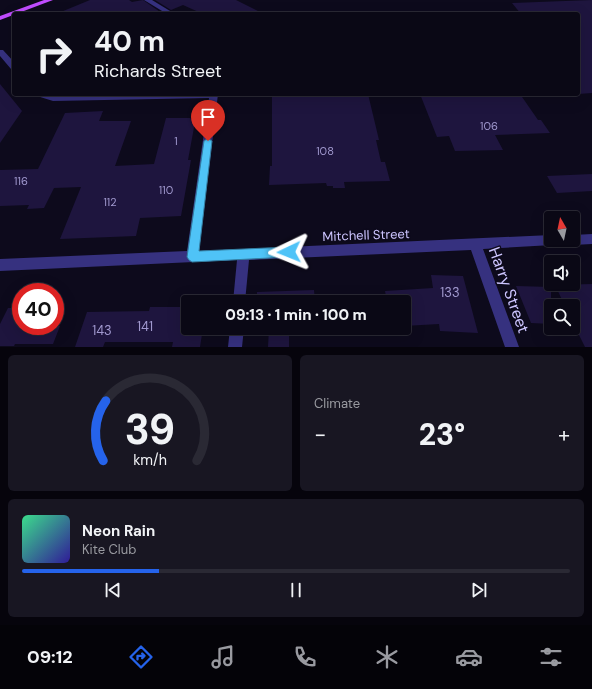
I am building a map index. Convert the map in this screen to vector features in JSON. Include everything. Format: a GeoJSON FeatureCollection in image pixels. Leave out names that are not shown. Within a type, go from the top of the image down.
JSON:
{"type":"FeatureCollection","features":[{"type":"Feature","properties":{"kind":"main road"},"geometry":{"type":"LineString","coordinates":[[17,12],[50,0]]}},
{"type":"Feature","properties":{"kind":"main road"},"geometry":{"type":"LineString","coordinates":[[0,18],[12,14]]}},
{"type":"Feature","properties":{"kind":"street"},"geometry":{"type":"LineString","coordinates":[[147,0],[168,12]]}},
{"type":"Feature","properties":{"kind":"street"},"geometry":{"type":"LineString","coordinates":[[0,52],[12,65]]}},
{"type":"Feature","properties":{"kind":"street"},"geometry":{"type":"LineString","coordinates":[[46,96],[53,98],[134,96]]}},
{"type":"Feature","properties":{"kind":"street"},"geometry":{"type":"LineString","coordinates":[[192,257],[214,96]]}},
{"type":"Feature","properties":{"kind":"street"},"geometry":{"type":"LineString","coordinates":[[580,240],[592,239]]}},
{"type":"Feature","properties":{"kind":"street","name":"Mitchell Street"},"geometry":{"type":"LineString","coordinates":[[0,265],[192,257],[244,253],[544,241]]}},
{"type":"Feature","properties":{"kind":"street","name":"Harry Street"},"geometry":{"type":"LineString","coordinates":[[475,244],[512,347]]}},
{"type":"Feature","properties":{"kind":"street"},"geometry":{"type":"LineString","coordinates":[[240,295],[244,253]]}},
{"type":"Feature","properties":{"kind":"street"},"geometry":{"type":"LineString","coordinates":[[235,347],[236,335]]}},
{"type":"Feature","properties":{"kind":"building"},"geometry":{"type":"Polygon","coordinates":[[[90,0],[129,0],[132,2],[143,0],[160,12],[61,12],[90,0]]]}},
{"type":"Feature","properties":{"kind":"building"},"geometry":{"type":"Polygon","coordinates":[[[155,0],[236,0],[260,12],[199,12],[183,5],[171,10],[155,0]]]}},
{"type":"Feature","properties":{"kind":"building"},"geometry":{"type":"Polygon","coordinates":[[[592,0],[592,93],[580,94],[580,12],[519,12],[512,3],[592,0]]]}},
{"type":"Feature","properties":{"kind":"building"},"geometry":{"type":"Polygon","coordinates":[[[0,84],[22,111],[0,143],[0,84]]]}},
{"type":"Feature","properties":{"kind":"building"},"geometry":{"type":"Polygon","coordinates":[[[272,96],[368,96],[379,140],[376,140],[381,162],[385,162],[390,181],[344,182],[345,188],[333,188],[333,186],[327,186],[326,183],[269,185],[270,166],[272,166],[272,96]]]}},
{"type":"Feature","properties":{"kind":"building"},"geometry":{"type":"Polygon","coordinates":[[[421,96],[521,96],[538,120],[541,120],[550,133],[495,135],[503,150],[455,151],[449,136],[437,137],[421,96]]]}},
{"type":"Feature","properties":{"kind":"building"},"geometry":{"type":"Polygon","coordinates":[[[103,111],[99,121],[131,121],[115,166],[154,164],[166,118],[190,118],[195,122],[188,160],[191,160],[181,216],[140,218],[136,236],[60,239],[81,187],[54,188],[44,208],[27,209],[29,205],[0,206],[0,170],[38,169],[65,113],[103,111]]]}},
{"type":"Feature","properties":{"kind":"building"},"geometry":{"type":"Polygon","coordinates":[[[592,174],[592,191],[557,193],[547,176],[592,174]]]}},
{"type":"Feature","properties":{"kind":"building"},"geometry":{"type":"Polygon","coordinates":[[[431,275],[463,276],[478,333],[440,331],[439,324],[411,326],[411,295],[386,295],[385,291],[433,288],[431,275]]]}},
{"type":"Feature","properties":{"kind":"building"},"geometry":{"type":"Polygon","coordinates":[[[580,284],[592,284],[592,347],[585,347],[579,335],[580,299],[562,299],[558,291],[580,291],[580,284]]]}},
{"type":"Feature","properties":{"kind":"building"},"geometry":{"type":"Polygon","coordinates":[[[516,286],[544,287],[544,291],[551,291],[551,299],[544,299],[544,324],[531,323],[516,286]]]}},
{"type":"Feature","properties":{"kind":"building"},"geometry":{"type":"Polygon","coordinates":[[[314,290],[314,295],[257,295],[257,292],[314,290]]]}},
{"type":"Feature","properties":{"kind":"building"},"geometry":{"type":"Polygon","coordinates":[[[150,307],[181,307],[181,335],[202,335],[200,347],[172,347],[173,342],[105,342],[103,347],[75,347],[87,312],[149,311],[150,307]]]}},
{"type":"Feature","properties":{"kind":"building"},"geometry":{"type":"Polygon","coordinates":[[[8,308],[12,308],[12,335],[56,335],[53,344],[15,344],[14,346],[0,346],[0,324],[8,308]]]}},
{"type":"Feature","properties":{"kind":"building"},"geometry":{"type":"Polygon","coordinates":[[[269,335],[289,335],[289,347],[268,347],[269,335]]]}},
{"type":"Feature","properties":{"kind":"route"},"geometry":{"type":"LineString","coordinates":[[208,141],[192,257],[244,253],[289,252]]}}]}
